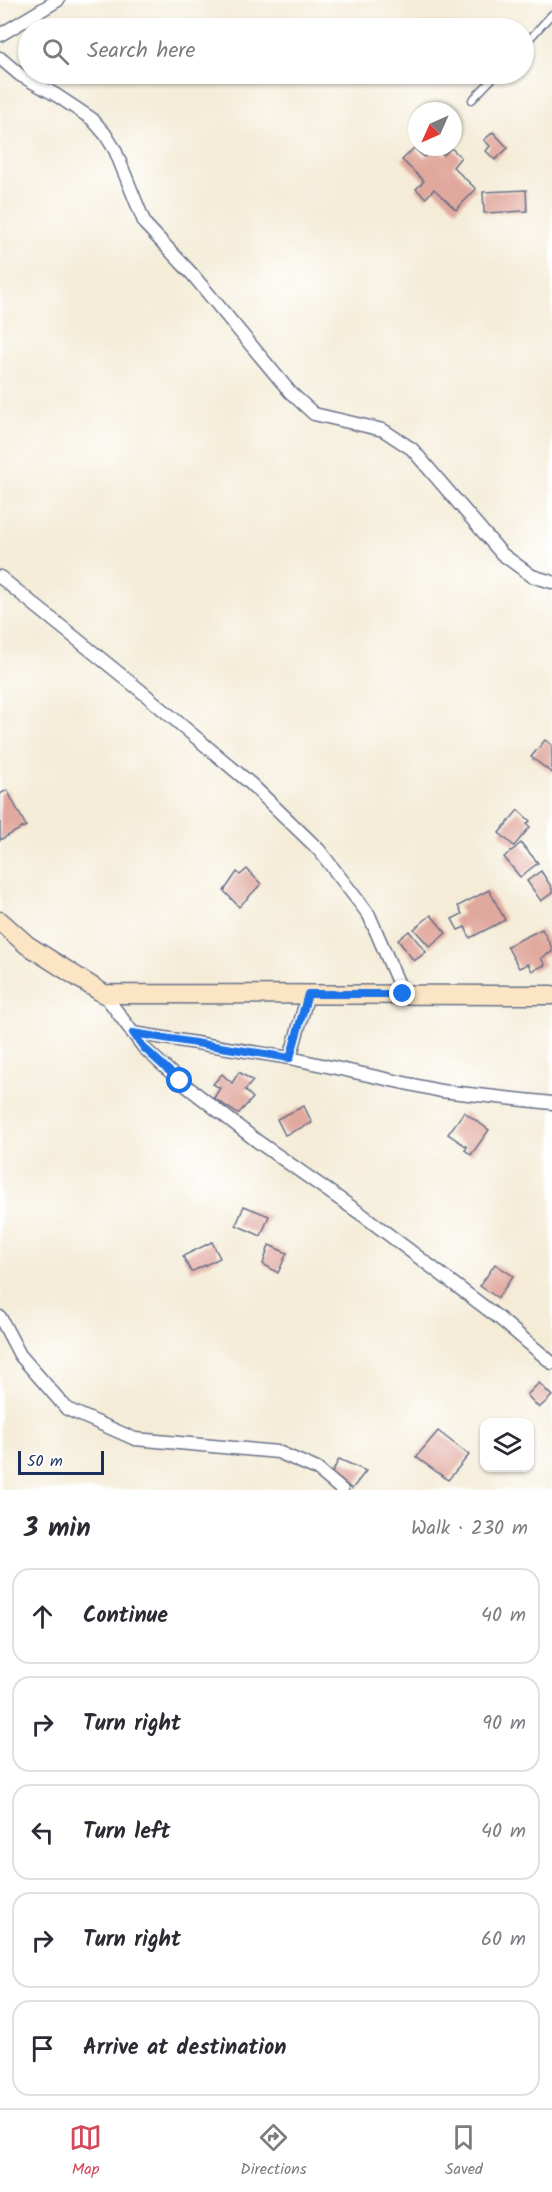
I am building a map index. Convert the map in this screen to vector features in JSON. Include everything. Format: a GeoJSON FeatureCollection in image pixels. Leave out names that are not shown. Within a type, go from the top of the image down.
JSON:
{"type":"FeatureCollection","features":[{"type":"Feature","properties":{"kind":"main road"},"geometry":{"type":"LineString","coordinates":[[0,921],[27,945],[104,994],[552,995]]}},
{"type":"Feature","properties":{"kind":"street"},"geometry":{"type":"LineString","coordinates":[[28,18],[58,0]]}},
{"type":"Feature","properties":{"kind":"street"},"geometry":{"type":"LineString","coordinates":[[0,35],[18,24]]}},
{"type":"Feature","properties":{"kind":"street"},"geometry":{"type":"LineString","coordinates":[[0,58],[18,73]]}},
{"type":"Feature","properties":{"kind":"street"},"geometry":{"type":"LineString","coordinates":[[36,84],[92,119],[105,134],[116,150],[145,224],[192,274],[290,392],[314,414],[383,430],[412,448],[502,554],[532,576],[552,582]]}},
{"type":"Feature","properties":{"kind":"street"},"geometry":{"type":"LineString","coordinates":[[0,577],[132,683],[251,784],[319,850],[369,915],[403,994]]}},
{"type":"Feature","properties":{"kind":"street"},"geometry":{"type":"LineString","coordinates":[[104,994],[144,1048],[180,1081],[257,1141],[364,1216],[499,1318],[552,1363]]}},
{"type":"Feature","properties":{"kind":"street"},"geometry":{"type":"LineString","coordinates":[[290,1058],[308,994]]}},
{"type":"Feature","properties":{"kind":"street"},"geometry":{"type":"LineString","coordinates":[[133,1033],[290,1058],[441,1090],[552,1103]]}},
{"type":"Feature","properties":{"kind":"street"},"geometry":{"type":"LineString","coordinates":[[0,1317],[20,1355],[67,1409],[135,1439],[278,1452],[317,1469],[342,1490]]}},
{"type":"Feature","properties":{"kind":"lane"},"geometry":{"type":"LineString","coordinates":[[534,34],[552,14]]}},
{"type":"Feature","properties":{"kind":"lane"},"geometry":{"type":"LineString","coordinates":[[472,100],[487,84]]}},
{"type":"Feature","properties":{"kind":"building"},"geometry":{"type":"Polygon","coordinates":[[[493,132],[508,148],[495,160],[486,151],[490,146],[484,140],[493,132]]]}},
{"type":"Feature","properties":{"kind":"building"},"geometry":{"type":"Polygon","coordinates":[[[408,154],[408,156],[461,157],[453,167],[476,189],[456,210],[434,189],[426,198],[416,189],[424,181],[402,160],[408,154]]]}},
{"type":"Feature","properties":{"kind":"building"},"geometry":{"type":"Polygon","coordinates":[[[526,190],[527,211],[484,213],[483,192],[526,190]]]}},
{"type":"Feature","properties":{"kind":"building"},"geometry":{"type":"Polygon","coordinates":[[[545,740],[552,745],[552,773],[531,757],[545,740]]]}},
{"type":"Feature","properties":{"kind":"building"},"geometry":{"type":"Polygon","coordinates":[[[7,790],[26,826],[0,840],[0,794],[7,790]]]}},
{"type":"Feature","properties":{"kind":"building"},"geometry":{"type":"Polygon","coordinates":[[[518,810],[530,821],[527,824],[530,827],[514,846],[499,833],[518,810]]]}},
{"type":"Feature","properties":{"kind":"building"},"geometry":{"type":"Polygon","coordinates":[[[521,843],[538,863],[520,877],[504,857],[521,843]]]}},
{"type":"Feature","properties":{"kind":"building"},"geometry":{"type":"Polygon","coordinates":[[[247,869],[261,884],[239,907],[224,891],[237,872],[240,875],[247,869]]]}},
{"type":"Feature","properties":{"kind":"building"},"geometry":{"type":"Polygon","coordinates":[[[541,871],[552,888],[552,893],[541,901],[527,881],[541,871]]]}},
{"type":"Feature","properties":{"kind":"building"},"geometry":{"type":"Polygon","coordinates":[[[489,890],[505,920],[470,938],[465,927],[458,930],[452,919],[462,914],[458,906],[489,890]]]}},
{"type":"Feature","properties":{"kind":"building"},"geometry":{"type":"Polygon","coordinates":[[[431,915],[446,933],[430,947],[414,929],[431,915]]]}},
{"type":"Feature","properties":{"kind":"building"},"geometry":{"type":"Polygon","coordinates":[[[542,929],[552,948],[552,952],[541,958],[545,965],[532,971],[528,964],[519,968],[507,946],[542,929]]]}},
{"type":"Feature","properties":{"kind":"building"},"geometry":{"type":"Polygon","coordinates":[[[409,931],[426,952],[414,961],[398,940],[409,931]]]}},
{"type":"Feature","properties":{"kind":"building"},"geometry":{"type":"Polygon","coordinates":[[[239,1072],[253,1081],[245,1090],[253,1098],[238,1114],[214,1098],[220,1088],[213,1084],[222,1074],[232,1083],[239,1072]]]}},
{"type":"Feature","properties":{"kind":"building"},"geometry":{"type":"Polygon","coordinates":[[[304,1106],[312,1123],[285,1135],[277,1119],[304,1106]]]}},
{"type":"Feature","properties":{"kind":"building"},"geometry":{"type":"Polygon","coordinates":[[[464,1112],[489,1130],[471,1155],[465,1150],[467,1147],[448,1134],[464,1112]]]}},
{"type":"Feature","properties":{"kind":"building"},"geometry":{"type":"Polygon","coordinates":[[[244,1206],[269,1216],[261,1236],[236,1225],[244,1206]]]}},
{"type":"Feature","properties":{"kind":"building"},"geometry":{"type":"Polygon","coordinates":[[[212,1242],[220,1258],[191,1272],[183,1256],[212,1242]]]}},
{"type":"Feature","properties":{"kind":"building"},"geometry":{"type":"Polygon","coordinates":[[[269,1245],[287,1253],[278,1273],[263,1264],[269,1245]]]}},
{"type":"Feature","properties":{"kind":"building"},"geometry":{"type":"Polygon","coordinates":[[[495,1264],[513,1276],[498,1298],[480,1286],[495,1264]]]}},
{"type":"Feature","properties":{"kind":"building"},"geometry":{"type":"Polygon","coordinates":[[[539,1383],[552,1396],[539,1408],[527,1395],[539,1383]]]}},
{"type":"Feature","properties":{"kind":"building"},"geometry":{"type":"Polygon","coordinates":[[[438,1431],[469,1455],[448,1480],[416,1457],[438,1431]]]}},
{"type":"Feature","properties":{"kind":"building"},"geometry":{"type":"Polygon","coordinates":[[[339,1459],[366,1471],[352,1489],[332,1473],[339,1459]]]}},
{"type":"Feature","properties":{"kind":"route"},"geometry":{"type":"LineString","coordinates":[[180,1081],[144,1048],[133,1033],[290,1058],[308,994],[403,994]]}}]}
